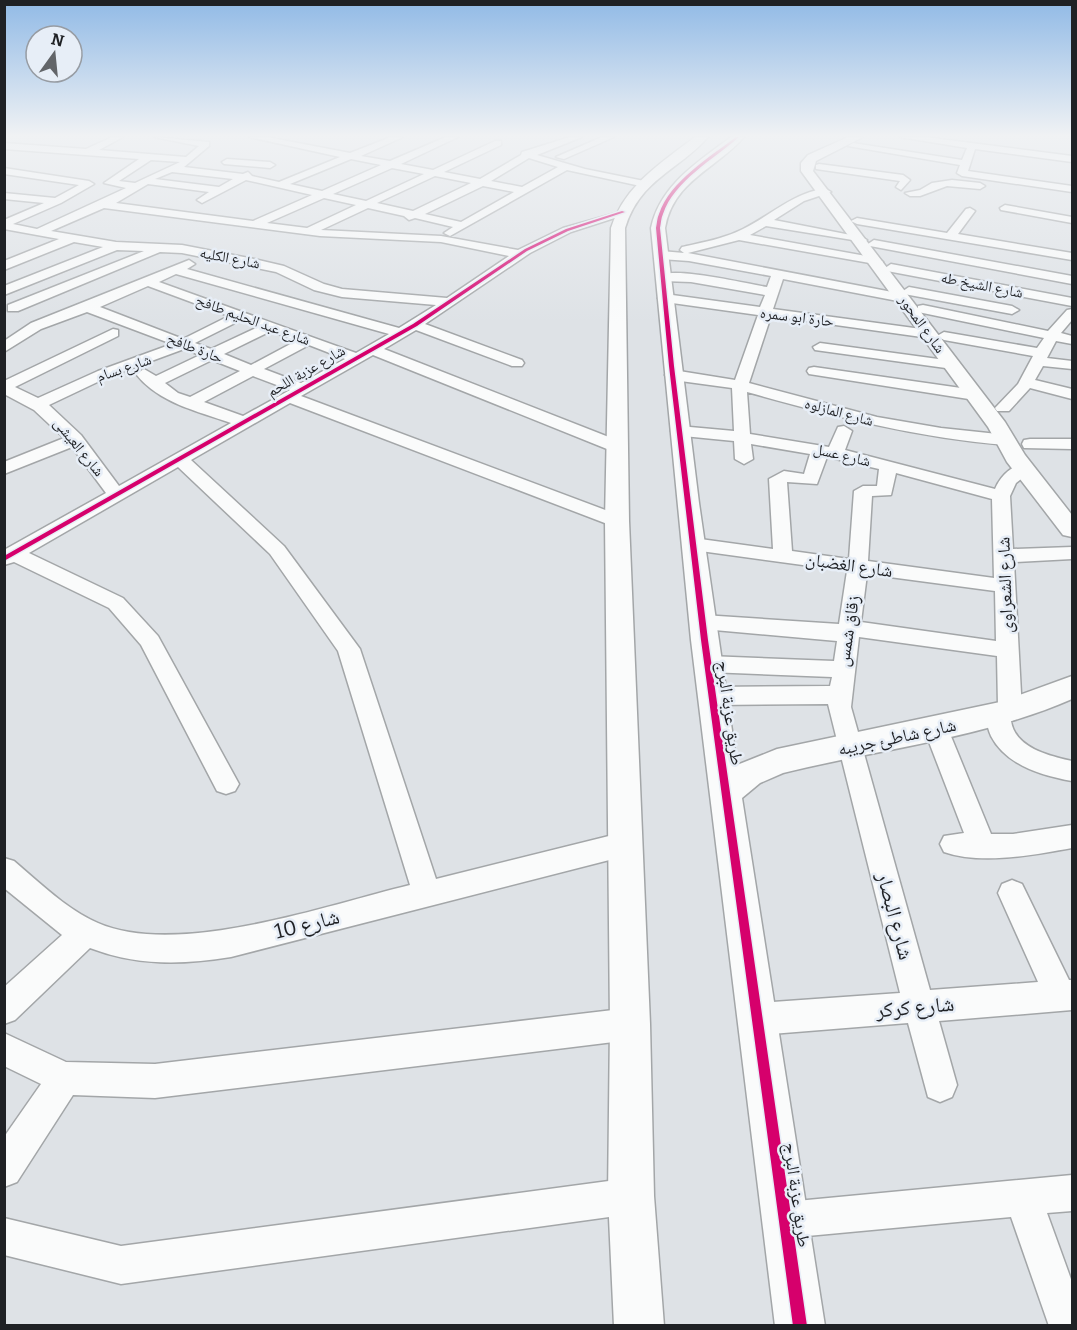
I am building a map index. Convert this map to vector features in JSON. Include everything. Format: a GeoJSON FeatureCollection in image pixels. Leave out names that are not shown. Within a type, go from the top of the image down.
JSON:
{"type":"FeatureCollection","features":[{"type":"Feature","properties":{"kind":"street"},"geometry":{"type":"LineString","coordinates":[[4,210],[27,199]]}},
{"type":"Feature","properties":{"kind":"street"},"geometry":{"type":"LineString","coordinates":[[39,199],[309,232],[441,239],[519,254]]}},
{"type":"Feature","properties":{"kind":"street"},"geometry":{"type":"LineString","coordinates":[[4,225],[61,199]]}},
{"type":"Feature","properties":{"kind":"street"},"geometry":{"type":"LineString","coordinates":[[39,232],[110,199]]}},
{"type":"Feature","properties":{"kind":"street"},"geometry":{"type":"LineString","coordinates":[[255,224],[311,199]]}},
{"type":"Feature","properties":{"kind":"street"},"geometry":{"type":"LineString","coordinates":[[345,199],[460,225]]}},
{"type":"Feature","properties":{"kind":"street"},"geometry":{"type":"LineString","coordinates":[[309,232],[378,199]]}},
{"type":"Feature","properties":{"kind":"street"},"geometry":{"type":"LineString","coordinates":[[370,236],[447,199]]}},
{"type":"Feature","properties":{"kind":"street"},"geometry":{"type":"LineString","coordinates":[[441,239],[460,225],[510,199]]}},
{"type":"Feature","properties":{"kind":"street"},"geometry":{"type":"LineString","coordinates":[[631,199],[622,212],[618,237],[617,521],[630,1024],[631,1196],[639,1326]]}},
{"type":"Feature","properties":{"kind":"street","name":"طريق عزبة البرج"},"geometry":{"type":"LineString","coordinates":[[669,199],[660,214],[672,375],[725,793],[800,1326]]}},
{"type":"Feature","properties":{"kind":"street"},"geometry":{"type":"LineString","coordinates":[[665,257],[737,236],[764,222],[798,199]]}},
{"type":"Feature","properties":{"kind":"street","name":"شارع المحور"},"geometry":{"type":"LineString","coordinates":[[832,199],[868,242]]}},
{"type":"Feature","properties":{"kind":"street","name":"شارع المحور"},"geometry":{"type":"LineString","coordinates":[[840,199],[884,265],[937,335],[1003,408],[1030,444],[1039,468],[1072,530]]}},
{"type":"Feature","properties":{"kind":"street"},"geometry":{"type":"LineString","coordinates":[[1005,208],[1020,216],[1072,220]]}},
{"type":"Feature","properties":{"kind":"street"},"geometry":{"type":"LineString","coordinates":[[950,237],[970,211]]}},
{"type":"Feature","properties":{"kind":"street","name":"شارع عزبة اللحم"},"geometry":{"type":"LineString","coordinates":[[9,556],[408,329],[519,254],[563,231],[622,212]]}},
{"type":"Feature","properties":{"kind":"street"},"geometry":{"type":"LineString","coordinates":[[856,221],[950,237],[1004,241],[1072,257]]}},
{"type":"Feature","properties":{"kind":"street"},"geometry":{"type":"LineString","coordinates":[[764,222],[1072,280]]}},
{"type":"Feature","properties":{"kind":"street","name":"شارع الكليه"},"geometry":{"type":"LineString","coordinates":[[4,225],[116,246],[209,255],[272,267],[319,287],[342,293],[451,302]]}},
{"type":"Feature","properties":{"kind":"street"},"geometry":{"type":"LineString","coordinates":[[4,236],[22,229]]}},
{"type":"Feature","properties":{"kind":"street"},"geometry":{"type":"LineString","coordinates":[[737,236],[766,256],[778,274]]}},
{"type":"Feature","properties":{"kind":"street"},"geometry":{"type":"LineString","coordinates":[[4,266],[73,238]]}},
{"type":"Feature","properties":{"kind":"street"},"geometry":{"type":"LineString","coordinates":[[665,257],[725,241]]}},
{"type":"Feature","properties":{"kind":"street"},"geometry":{"type":"LineString","coordinates":[[989,265],[1004,241]]}},
{"type":"Feature","properties":{"kind":"street"},"geometry":{"type":"LineString","coordinates":[[1059,255],[1067,241]]}},
{"type":"Feature","properties":{"kind":"street"},"geometry":{"type":"LineString","coordinates":[[4,291],[116,246]]}},
{"type":"Feature","properties":{"kind":"street"},"geometry":{"type":"LineString","coordinates":[[9,307],[161,249]]}},
{"type":"Feature","properties":{"kind":"street"},"geometry":{"type":"LineString","coordinates":[[4,348],[36,326],[87,308],[209,255]]}},
{"type":"Feature","properties":{"kind":"street"},"geometry":{"type":"LineString","coordinates":[[665,257],[684,256],[719,262],[766,256],[819,266],[834,285],[835,311],[820,347],[811,388],[975,395]]}},
{"type":"Feature","properties":{"kind":"street"},"geometry":{"type":"LineString","coordinates":[[665,257],[716,282],[772,292]]}},
{"type":"Feature","properties":{"kind":"street","name":"حارة ابو سمره"},"geometry":{"type":"LineString","coordinates":[[665,257],[765,313],[835,311],[937,335],[1006,347],[1072,365]]}},
{"type":"Feature","properties":{"kind":"street"},"geometry":{"type":"LineString","coordinates":[[716,282],[719,262]]}},
{"type":"Feature","properties":{"kind":"street","name":"شارع الشيخ طه"},"geometry":{"type":"LineString","coordinates":[[819,266],[884,265],[1072,302]]}},
{"type":"Feature","properties":{"kind":"street"},"geometry":{"type":"LineString","coordinates":[[778,274],[819,266]]}},
{"type":"Feature","properties":{"kind":"street"},"geometry":{"type":"LineString","coordinates":[[175,270],[408,329],[517,363]]}},
{"type":"Feature","properties":{"kind":"street"},"geometry":{"type":"LineString","coordinates":[[1006,347],[1007,326],[1012,310],[1031,272]]}},
{"type":"Feature","properties":{"kind":"street"},"geometry":{"type":"LineString","coordinates":[[744,459],[739,400],[741,385],[778,274]]}},
{"type":"Feature","properties":{"kind":"street","name":"شارع عبد الحليم طافح"},"geometry":{"type":"LineString","coordinates":[[148,282],[357,358]]}},
{"type":"Feature","properties":{"kind":"street"},"geometry":{"type":"LineString","coordinates":[[834,285],[1012,310]]}},
{"type":"Feature","properties":{"kind":"street","name":"شارع المحور"},"geometry":{"type":"LineString","coordinates":[[906,295],[923,309],[953,366],[1007,440],[1012,453],[1039,468],[1072,504]]}},
{"type":"Feature","properties":{"kind":"street"},"geometry":{"type":"LineString","coordinates":[[9,307],[29,315],[36,326]]}},
{"type":"Feature","properties":{"kind":"street","name":"حارة طافح"},"geometry":{"type":"LineString","coordinates":[[87,308],[252,370],[295,393],[617,521]]}},
{"type":"Feature","properties":{"kind":"street"},"geometry":{"type":"LineString","coordinates":[[923,309],[1072,340]]}},
{"type":"Feature","properties":{"kind":"street"},"geometry":{"type":"LineString","coordinates":[[1003,408],[1029,383],[1053,335],[1072,313]]}},
{"type":"Feature","properties":{"kind":"street","name":"شارع بسام"},"geometry":{"type":"LineString","coordinates":[[39,404],[95,377],[184,344],[241,315]]}},
{"type":"Feature","properties":{"kind":"street"},"geometry":{"type":"LineString","coordinates":[[153,383],[270,326]]}},
{"type":"Feature","properties":{"kind":"street"},"geometry":{"type":"LineString","coordinates":[[4,387],[113,333]]}},
{"type":"Feature","properties":{"kind":"street"},"geometry":{"type":"LineString","coordinates":[[189,404],[308,340]]}},
{"type":"Feature","properties":{"kind":"street"},"geometry":{"type":"LineString","coordinates":[[820,347],[953,366]]}},
{"type":"Feature","properties":{"kind":"street"},"geometry":{"type":"LineString","coordinates":[[372,349],[618,447]]}},
{"type":"Feature","properties":{"kind":"street"},"geometry":{"type":"LineString","coordinates":[[138,362],[153,383],[189,404],[243,422]]}},
{"type":"Feature","properties":{"kind":"street","name":"شارع المازلوه"},"geometry":{"type":"LineString","coordinates":[[672,375],[741,385],[811,388],[910,429],[1007,440]]}},
{"type":"Feature","properties":{"kind":"street"},"geometry":{"type":"LineString","coordinates":[[1029,383],[1072,394]]}},
{"type":"Feature","properties":{"kind":"street","name":"شارع العيشى"},"geometry":{"type":"LineString","coordinates":[[4,387],[39,404],[60,420],[117,495]]}},
{"type":"Feature","properties":{"kind":"street","name":"شارع عسل"},"geometry":{"type":"LineString","coordinates":[[679,431],[742,436],[828,452],[1001,496]]}},
{"type":"Feature","properties":{"kind":"street"},"geometry":{"type":"LineString","coordinates":[[783,556],[778,479],[784,476],[810,481],[844,431]]}},
{"type":"Feature","properties":{"kind":"street"},"geometry":{"type":"LineString","coordinates":[[4,469],[75,439]]}},
{"type":"Feature","properties":{"kind":"street"},"geometry":{"type":"LineString","coordinates":[[1030,444],[1072,444]]}},
{"type":"Feature","properties":{"kind":"street"},"geometry":{"type":"LineString","coordinates":[[180,459],[277,550],[349,650],[427,894]]}},
{"type":"Feature","properties":{"kind":"street","name":"زقاق شمس"},"geometry":{"type":"LineString","coordinates":[[849,746],[840,712],[839,695],[858,566],[863,491],[885,490],[888,466]]}},
{"type":"Feature","properties":{"kind":"street"},"geometry":{"type":"LineString","coordinates":[[1001,496],[1008,480],[1039,468]]}},
{"type":"Feature","properties":{"kind":"street","name":"شارع الشعراوى"},"geometry":{"type":"LineString","coordinates":[[1001,496],[1008,650],[1004,714]]}},
{"type":"Feature","properties":{"kind":"street","name":"شارع الغضبان"},"geometry":{"type":"LineString","coordinates":[[693,544],[1005,586]]}},
{"type":"Feature","properties":{"kind":"street"},"geometry":{"type":"LineString","coordinates":[[1004,556],[1072,554]]}},
{"type":"Feature","properties":{"kind":"street"},"geometry":{"type":"LineString","coordinates":[[9,556],[116,603],[150,640],[226,784]]}},
{"type":"Feature","properties":{"kind":"street"},"geometry":{"type":"LineString","coordinates":[[703,622],[786,629],[848,631],[1008,650]]}},
{"type":"Feature","properties":{"kind":"street"},"geometry":{"type":"LineString","coordinates":[[786,629],[794,667]]}},
{"type":"Feature","properties":{"kind":"street"},"geometry":{"type":"LineString","coordinates":[[708,664],[842,669]]}},
{"type":"Feature","properties":{"kind":"street","name":"شارع شاطئ جريبه"},"geometry":{"type":"LineString","coordinates":[[725,793],[739,781],[765,766],[1004,714],[1072,687]]}},
{"type":"Feature","properties":{"kind":"street"},"geometry":{"type":"LineString","coordinates":[[712,696],[839,695]]}},
{"type":"Feature","properties":{"kind":"street"},"geometry":{"type":"LineString","coordinates":[[1004,714],[1002,734],[1020,752],[1039,762],[1072,771]]}},
{"type":"Feature","properties":{"kind":"street"},"geometry":{"type":"LineString","coordinates":[[936,729],[982,846]]}},
{"type":"Feature","properties":{"kind":"street","name":"شارع البصار"},"geometry":{"type":"LineString","coordinates":[[849,746],[940,1085]]}},
{"type":"Feature","properties":{"kind":"street"},"geometry":{"type":"LineString","coordinates":[[954,844],[1028,845],[1072,837]]}},
{"type":"Feature","properties":{"kind":"street","name":"شارع 10"},"geometry":{"type":"LineString","coordinates":[[4,870],[56,913],[86,932],[106,940],[145,948],[204,948],[625,844]]}},
{"type":"Feature","properties":{"kind":"street"},"geometry":{"type":"LineString","coordinates":[[1012,893],[1066,995]]}},
{"type":"Feature","properties":{"kind":"street"},"geometry":{"type":"LineString","coordinates":[[4,1009],[86,932]]}},
{"type":"Feature","properties":{"kind":"street","name":"شارع كركر"},"geometry":{"type":"LineString","coordinates":[[758,1019],[1066,995]]}},
{"type":"Feature","properties":{"kind":"street"},"geometry":{"type":"LineString","coordinates":[[4,1049],[64,1078],[155,1081],[630,1024]]}},
{"type":"Feature","properties":{"kind":"street"},"geometry":{"type":"LineString","coordinates":[[4,1169],[64,1078]]}},
{"type":"Feature","properties":{"kind":"street"},"geometry":{"type":"LineString","coordinates":[[786,1220],[1072,1193]]}},
{"type":"Feature","properties":{"kind":"street"},"geometry":{"type":"LineString","coordinates":[[4,1236],[121,1265],[631,1196]]}},
{"type":"Feature","properties":{"kind":"street"},"geometry":{"type":"LineString","coordinates":[[1023,1198],[1069,1326]]}},
{"type":"Feature","properties":{"kind":"cycle path"},"geometry":{"type":"LineString","coordinates":[[668,199],[661,214],[658,228],[672,366],[723,777],[800,1326]]}},
{"type":"Feature","properties":{"kind":"cycle path"},"geometry":{"type":"LineString","coordinates":[[4,559],[415,325],[526,250],[567,230],[623,212]]}}]}
